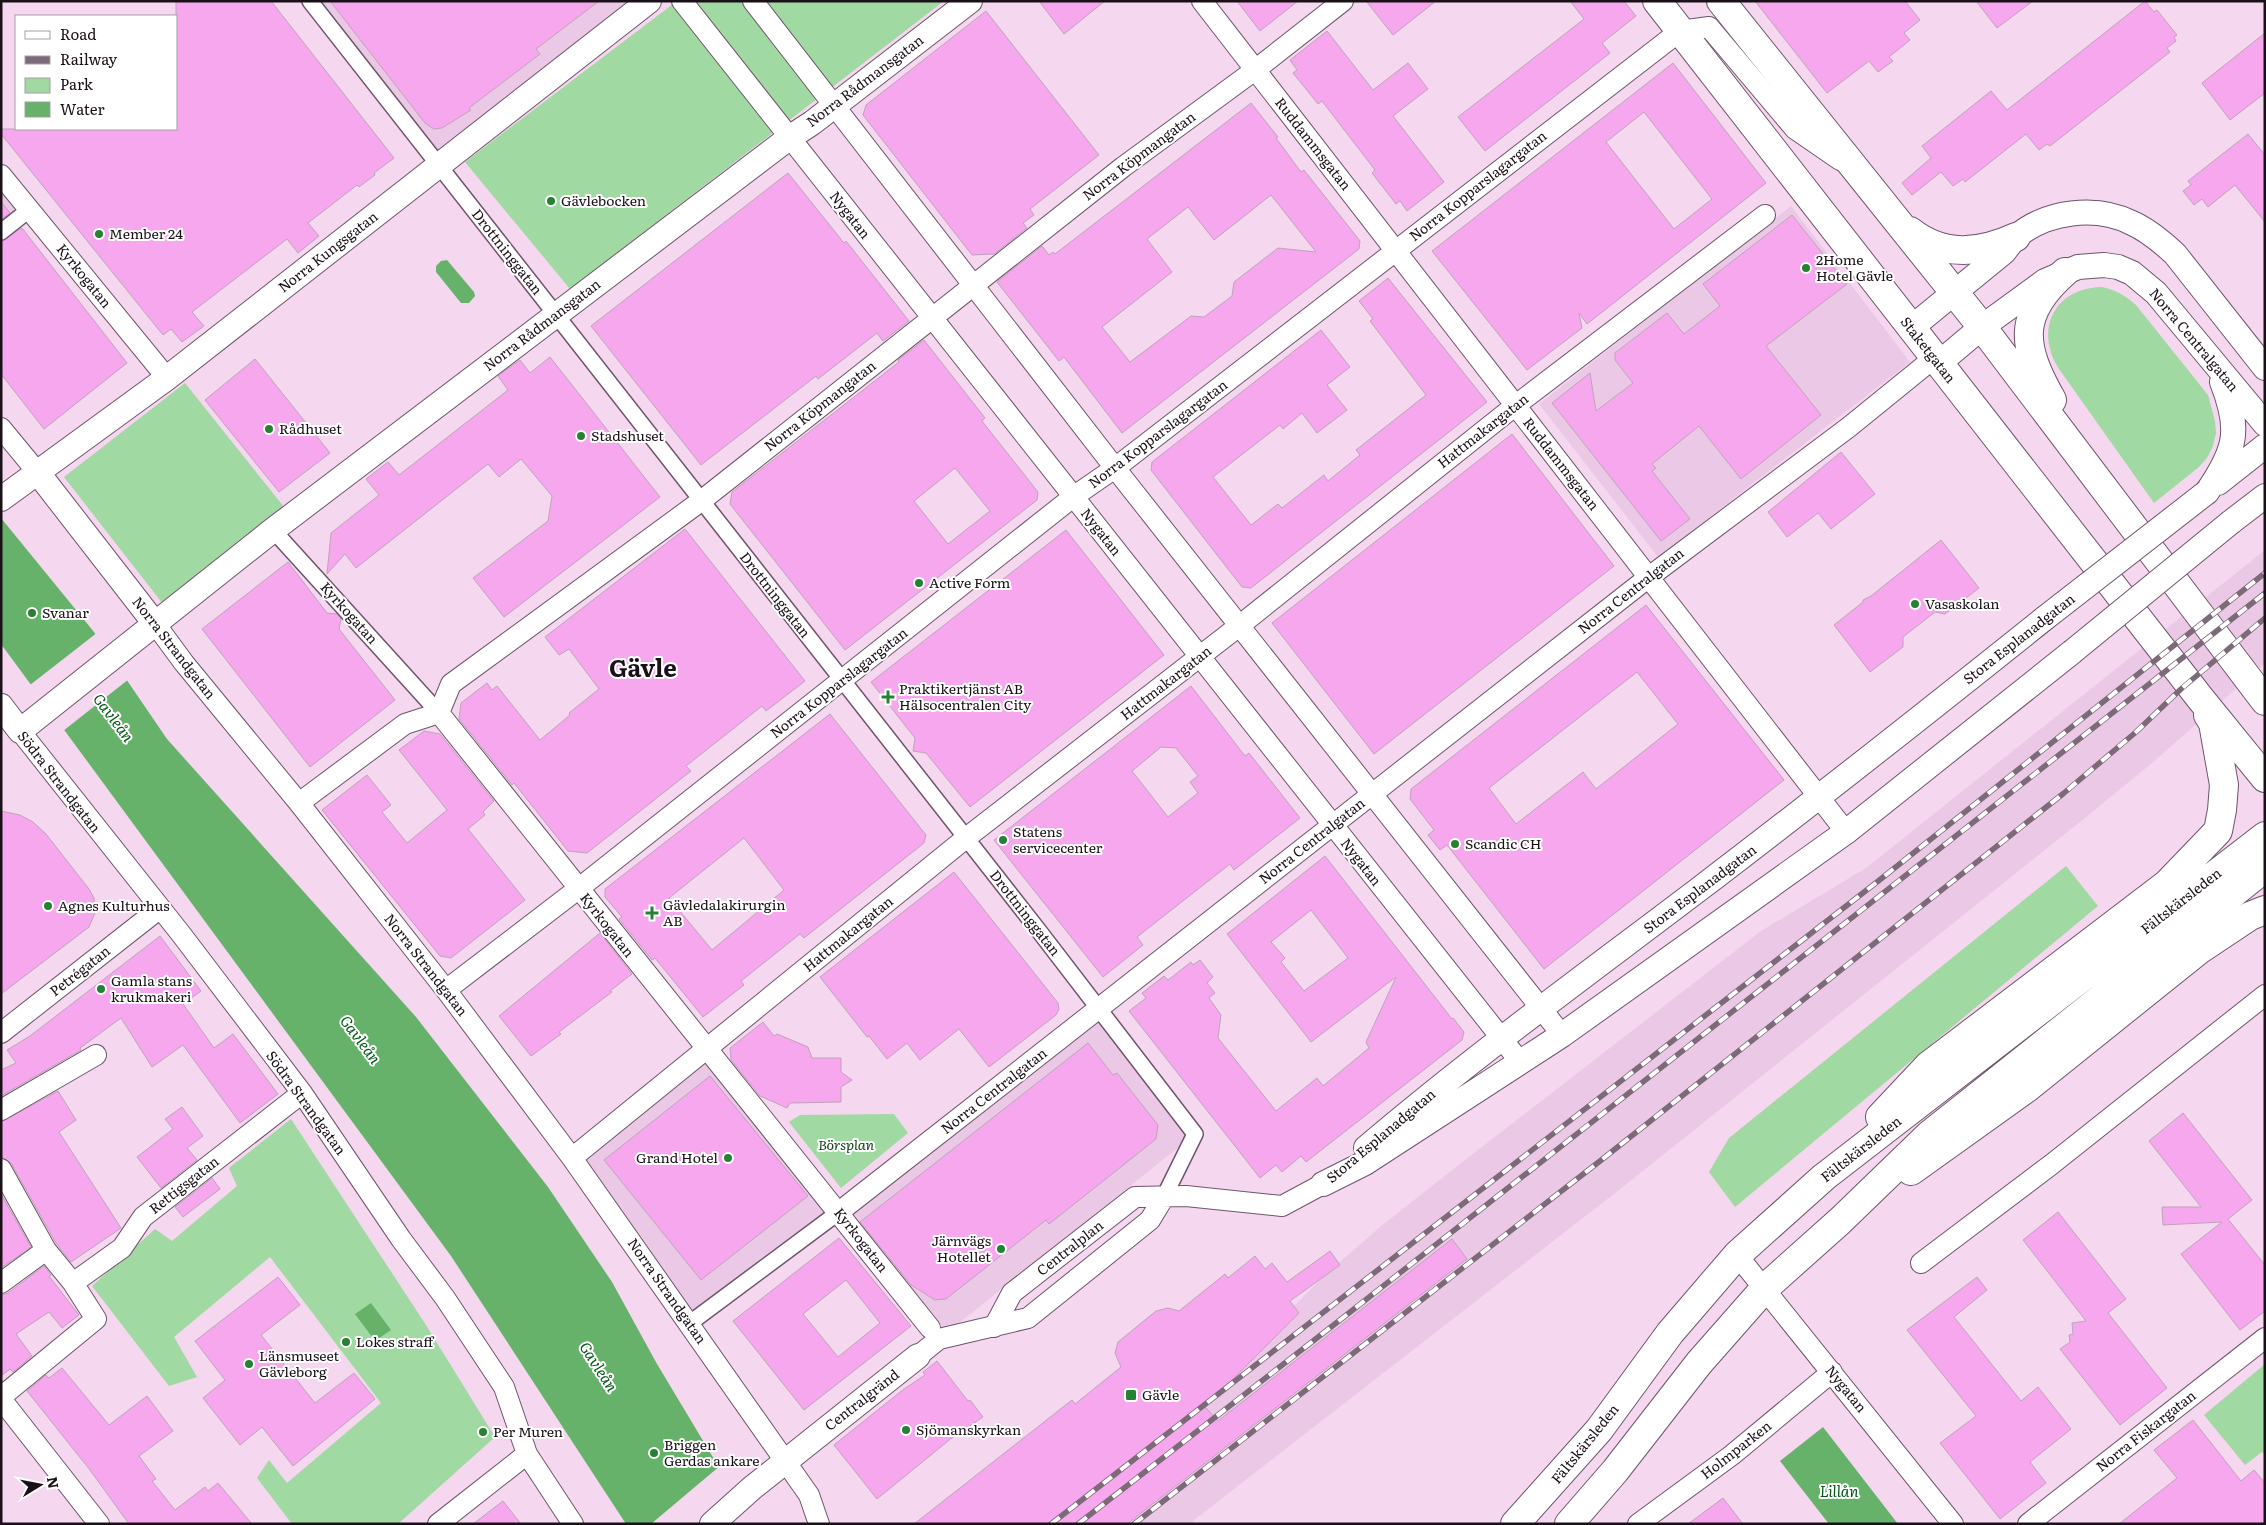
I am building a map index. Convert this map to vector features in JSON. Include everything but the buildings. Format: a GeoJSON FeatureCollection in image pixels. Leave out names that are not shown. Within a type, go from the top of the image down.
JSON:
{"type":"FeatureCollection","features":[{"type":"Feature","properties":{"kind":"main road","name":"Staketgatan"},"geometry":{"type":"LineString","coordinates":[[1657,1],[2200,698]]}},
{"type":"Feature","properties":{"kind":"main road"},"geometry":{"type":"LineString","coordinates":[[1721,1],[1982,327],[2265,702]]}},
{"type":"Feature","properties":{"kind":"main road"},"geometry":{"type":"LineString","coordinates":[[1898,220],[1918,236],[1935,246],[1951,250],[1982,249],[2016,237]]}},
{"type":"Feature","properties":{"kind":"main road"},"geometry":{"type":"LineString","coordinates":[[2065,272],[2049,286],[2033,312],[2029,324],[2029,350],[2042,382],[2089,470]]}},
{"type":"Feature","properties":{"kind":"main road"},"geometry":{"type":"LineString","coordinates":[[2200,698],[2265,778]]}},
{"type":"Feature","properties":{"kind":"main road"},"geometry":{"type":"LineString","coordinates":[[1824,1178],[1928,1066],[2167,884],[2218,831],[2224,785],[2213,723],[2200,698]]}},
{"type":"Feature","properties":{"kind":"main road","name":"Fältskärsleden"},"geometry":{"type":"LineString","coordinates":[[1569,1524],[1615,1471],[1698,1363],[1765,1288],[1840,1221],[1929,1135],[2248,870],[2265,836]]}},
{"type":"Feature","properties":{"kind":"main road","name":"Fältskärsleden"},"geometry":{"type":"LineString","coordinates":[[1516,1524],[1599,1430],[1670,1333],[1737,1255],[1824,1178],[2248,870]]}},
{"type":"Feature","properties":{"kind":"main road"},"geometry":{"type":"LineString","coordinates":[[1840,1221],[2027,1088],[2199,950],[2250,916],[2265,910]]}},
{"type":"Feature","properties":{"kind":"street","name":"Drottninggatan"},"geometry":{"type":"LineString","coordinates":[[310,1],[966,838],[1195,1134],[1164,1197]]}},
{"type":"Feature","properties":{"kind":"street","name":"Norra Kungsgatan"},"geometry":{"type":"LineString","coordinates":[[2,498],[167,378],[649,1]]}},
{"type":"Feature","properties":{"kind":"street","name":"Nygatan"},"geometry":{"type":"LineString","coordinates":[[682,1],[1521,1063]]}},
{"type":"Feature","properties":{"kind":"street"},"geometry":{"type":"LineString","coordinates":[[752,1],[1115,468],[1562,1035]]}},
{"type":"Feature","properties":{"kind":"street","name":"Norra Rådmansgatan"},"geometry":{"type":"LineString","coordinates":[[20,732],[273,530],[555,314],[834,106],[970,1]]}},
{"type":"Feature","properties":{"kind":"street","name":"Ruddammsgatan"},"geometry":{"type":"LineString","coordinates":[[1202,1],[1846,832]]}},
{"type":"Feature","properties":{"kind":"street","name":"Norra Köpmangatan"},"geometry":{"type":"LineString","coordinates":[[439,713],[451,684],[701,501],[1123,167],[1256,70],[1343,1]]}},
{"type":"Feature","properties":{"kind":"street","name":"Norra Kopparslagargatan"},"geometry":{"type":"LineString","coordinates":[[446,990],[843,681],[1073,497],[1115,468],[1680,31],[1709,27],[1795,128],[1862,175]]}},
{"type":"Feature","properties":{"kind":"street","name":"Kyrkogatan"},"geometry":{"type":"LineString","coordinates":[[1,174],[167,378]]}},
{"type":"Feature","properties":{"kind":"street"},"geometry":{"type":"LineString","coordinates":[[1,232],[30,209]]}},
{"type":"Feature","properties":{"kind":"street"},"geometry":{"type":"LineString","coordinates":[[1911,328],[1955,294],[2004,252],[2016,237],[2034,226],[2070,214],[2104,214],[2132,223],[2163,242],[2256,350],[2265,368]]}},
{"type":"Feature","properties":{"kind":"street","name":"Hattmakargatan"},"geometry":{"type":"LineString","coordinates":[[572,1158],[966,838],[1200,657],[1516,405],[1765,216]]}},
{"type":"Feature","properties":{"kind":"street","name":"Norra Centralgatan"},"geometry":{"type":"LineString","coordinates":[[690,1324],[839,1212],[1648,577],[2044,281],[2078,267],[2104,265],[2118,267],[2132,273],[2156,293],[2265,424]]}},
{"type":"Feature","properties":{"kind":"street"},"geometry":{"type":"LineString","coordinates":[[2207,492],[2227,461],[2232,447],[2234,432],[2234,415],[2217,368]]}},
{"type":"Feature","properties":{"kind":"street","name":"Norra Strandgatan"},"geometry":{"type":"LineString","coordinates":[[1,428],[38,473],[184,663],[299,803],[446,990],[572,1158],[809,1495],[820,1524]]}},
{"type":"Feature","properties":{"kind":"street","name":"Stora Esplanadgatan"},"geometry":{"type":"LineString","coordinates":[[1323,1184],[1415,1106],[1820,798],[2265,446]]}},
{"type":"Feature","properties":{"kind":"street","name":"Stora Esplanadgatan"},"geometry":{"type":"LineString","coordinates":[[1323,1184],[1365,1164],[1521,1063],[1846,832],[2265,496]]}},
{"type":"Feature","properties":{"kind":"street","name":"Kyrkogatan"},"geometry":{"type":"LineString","coordinates":[[273,530],[439,713],[706,1050],[839,1212],[934,1334]]}},
{"type":"Feature","properties":{"kind":"street","name":"Södra Strandgatan"},"geometry":{"type":"LineString","coordinates":[[1,706],[159,909],[181,934],[302,1093],[402,1239],[445,1298],[504,1387],[527,1454],[573,1524]]}},
{"type":"Feature","properties":{"kind":"street"},"geometry":{"type":"LineString","coordinates":[[299,803],[405,724],[439,713]]}},
{"type":"Feature","properties":{"kind":"street","name":"Petrégatan"},"geometry":{"type":"LineString","coordinates":[[1,1033],[159,909]]}},
{"type":"Feature","properties":{"kind":"street"},"geometry":{"type":"LineString","coordinates":[[1921,1263],[2052,1164],[2265,995]]}},
{"type":"Feature","properties":{"kind":"street"},"geometry":{"type":"LineString","coordinates":[[1,1110],[96,1055]]}},
{"type":"Feature","properties":{"kind":"street","name":"Rettigsgatan"},"geometry":{"type":"LineString","coordinates":[[73,1283],[122,1248],[143,1217],[302,1093]]}},
{"type":"Feature","properties":{"kind":"street"},"geometry":{"type":"LineString","coordinates":[[1,1168],[46,1250],[73,1283],[96,1319],[1,1398],[99,1524]]}},
{"type":"Feature","properties":{"kind":"street","name":"Centralplan"},"geometry":{"type":"LineString","coordinates":[[994,1327],[1012,1293],[1135,1197],[1186,1196],[1282,1206],[1323,1184]]}},
{"type":"Feature","properties":{"kind":"street","name":"Centralplan"},"geometry":{"type":"LineString","coordinates":[[934,1334],[994,1327],[1028,1318],[1150,1220],[1164,1197]]}},
{"type":"Feature","properties":{"kind":"street"},"geometry":{"type":"LineString","coordinates":[[1,1283],[46,1250]]}},
{"type":"Feature","properties":{"kind":"street","name":"Nygatan"},"geometry":{"type":"LineString","coordinates":[[1737,1255],[1953,1524]]}},
{"type":"Feature","properties":{"kind":"street","name":"Centralgränd"},"geometry":{"type":"LineString","coordinates":[[712,1524],[784,1462],[918,1356],[934,1334]]}},
{"type":"Feature","properties":{"kind":"street","name":"Norra Fiskargatan"},"geometry":{"type":"LineString","coordinates":[[2028,1524],[2265,1338]]}},
{"type":"Feature","properties":{"kind":"street","name":"Holmparken"},"geometry":{"type":"LineString","coordinates":[[1638,1524],[1732,1455],[1832,1372]]}},
{"type":"Feature","properties":{"kind":"street"},"geometry":{"type":"LineString","coordinates":[[438,1524],[527,1454]]}},
{"type":"Feature","properties":{"kind":"shaded area"},"geometry":{"type":"Polygon","coordinates":[[[310,1],[644,1],[439,166],[310,1]]]}},
{"type":"Feature","properties":{"kind":"shaded area"},"geometry":{"type":"Polygon","coordinates":[[[1,175],[30,209],[1,232],[1,175]]]}},
{"type":"Feature","properties":{"kind":"shaded area"},"geometry":{"type":"Polygon","coordinates":[[[1791,206],[1910,362],[1658,557],[1539,404],[1791,206]]]}},
{"type":"Feature","properties":{"kind":"shaded area"},"geometry":{"type":"Polygon","coordinates":[[[2265,550],[2265,663],[2158,758],[2085,818],[1619,1190],[1189,1524],[1024,1524],[1256,1344],[1324,1276],[1380,1227],[1447,1174],[1761,931],[1866,868],[2265,550]]]}},
{"type":"Feature","properties":{"kind":"shaded area"},"geometry":{"type":"Polygon","coordinates":[[[1098,1009],[1195,1134],[939,1339],[839,1212],[1098,1009]]]}},
{"type":"Feature","properties":{"kind":"shaded area"},"geometry":{"type":"Polygon","coordinates":[[[706,1050],[839,1212],[690,1323],[572,1158],[706,1050]]]}},
{"type":"Feature","properties":{"kind":"green space"},"geometry":{"type":"Polygon","coordinates":[[[677,1],[944,1],[570,289],[465,162],[677,1]]]}},
{"type":"Feature","properties":{"kind":"green space"},"geometry":{"type":"Polygon","coordinates":[[[2102,287],[2120,293],[2136,305],[2208,395],[2215,421],[2216,433],[2213,446],[2207,458],[2199,467],[2154,503],[2059,369],[2048,340],[2049,326],[2053,314],[2061,303],[2085,289],[2102,287]]]}},
{"type":"Feature","properties":{"kind":"green space"},"geometry":{"type":"Polygon","coordinates":[[[185,383],[292,517],[170,613],[64,477],[185,383]]]}},
{"type":"Feature","properties":{"kind":"green space"},"geometry":{"type":"Polygon","coordinates":[[[2066,866],[2098,906],[1735,1207],[1709,1172],[1729,1138],[2066,866]]]}},
{"type":"Feature","properties":{"kind":"green space","name":"Börsplan"},"geometry":{"type":"Polygon","coordinates":[[[894,1114],[908,1133],[841,1188],[789,1122],[800,1115],[894,1114]]]}},
{"type":"Feature","properties":{"kind":"green space"},"geometry":{"type":"Polygon","coordinates":[[[291,1119],[426,1325],[495,1437],[398,1524],[292,1524],[257,1478],[269,1460],[287,1483],[381,1403],[270,1257],[174,1337],[197,1377],[169,1386],[92,1286],[155,1229],[172,1241],[237,1186],[229,1168],[291,1119]]]}},
{"type":"Feature","properties":{"kind":"green space"},"geometry":{"type":"Polygon","coordinates":[[[2265,1364],[2265,1455],[2262,1452],[2245,1465],[2204,1415],[2265,1364]]]}},
{"type":"Feature","properties":{"kind":"water"},"geometry":{"type":"Polygon","coordinates":[[[447,260],[474,292],[475,296],[469,303],[461,303],[436,272],[436,266],[441,261],[447,260]]]}},
{"type":"Feature","properties":{"kind":"water","name":"Gavleån"},"geometry":{"type":"Polygon","coordinates":[[[1,518],[94,632],[167,739],[416,1017],[548,1187],[612,1282],[657,1364],[753,1524],[626,1524],[451,1256],[1,644],[1,518]]]}},
{"type":"Feature","properties":{"kind":"water"},"geometry":{"type":"Polygon","coordinates":[[[371,1303],[391,1330],[375,1341],[355,1314],[371,1303]]]}},
{"type":"Feature","properties":{"kind":"water","name":"Lillån"},"geometry":{"type":"Polygon","coordinates":[[[1823,1427],[1898,1524],[1829,1524],[1780,1461],[1823,1427]]]}},
{"type":"Feature","properties":{"kind":"pier"},"geometry":{"type":"Polygon","coordinates":[[[98,632],[129,679],[63,731],[30,685],[98,632]]]}},
{"type":"Feature","properties":{"kind":"pier"},"geometry":{"type":"Polygon","coordinates":[[[721,1465],[756,1524],[651,1524],[721,1465]]]}},
{"type":"Feature","properties":{"kind":"railway"},"geometry":{"type":"LineString","coordinates":[[1051,1524],[1877,882],[2265,573]]}},
{"type":"Feature","properties":{"kind":"railway"},"geometry":{"type":"LineString","coordinates":[[1078,1524],[2265,593]]}},
{"type":"Feature","properties":{"kind":"railway"},"geometry":{"type":"LineString","coordinates":[[1134,1524],[1600,1161],[2064,793],[2136,732],[2181,689],[2265,618]]}},
{"type":"Feature","properties":{"kind":"place","name":"Gävlebocken"},"geometry":{"type":"Point","coordinates":[551,201]}},
{"type":"Feature","properties":{"kind":"place","name":"Member 24"},"geometry":{"type":"Point","coordinates":[99,234]}},
{"type":"Feature","properties":{"kind":"place","name":"2Home Hotel Gävle"},"geometry":{"type":"Point","coordinates":[1806,268]}},
{"type":"Feature","properties":{"kind":"place","name":"Rådhuset"},"geometry":{"type":"Point","coordinates":[269,429]}},
{"type":"Feature","properties":{"kind":"place","name":"Stadshuset"},"geometry":{"type":"Point","coordinates":[581,436]}},
{"type":"Feature","properties":{"kind":"place","name":"Active Form"},"geometry":{"type":"Point","coordinates":[919,583]}},
{"type":"Feature","properties":{"kind":"place","name":"Vasaskolan"},"geometry":{"type":"Point","coordinates":[1915,604]}},
{"type":"Feature","properties":{"kind":"place","name":"Svanar"},"geometry":{"type":"Point","coordinates":[32,613]}},
{"type":"Feature","properties":{"kind":"place","name":"Praktikertjänst AB Hälsocentralen City"},"geometry":{"type":"Point","coordinates":[888,697]}},
{"type":"Feature","properties":{"kind":"place","name":"Statens servicecenter"},"geometry":{"type":"Point","coordinates":[1003,840]}},
{"type":"Feature","properties":{"kind":"place","name":"Scandic CH"},"geometry":{"type":"Point","coordinates":[1455,844]}},
{"type":"Feature","properties":{"kind":"place","name":"Agnes Kulturhus"},"geometry":{"type":"Point","coordinates":[48,906]}},
{"type":"Feature","properties":{"kind":"place","name":"Gävledalakirurgin AB"},"geometry":{"type":"Point","coordinates":[652,913]}},
{"type":"Feature","properties":{"kind":"place","name":"Gamla stans krukmakeri"},"geometry":{"type":"Point","coordinates":[101,989]}},
{"type":"Feature","properties":{"kind":"place","name":"Grand Hotel"},"geometry":{"type":"Point","coordinates":[728,1158]}},
{"type":"Feature","properties":{"kind":"place","name":"Järnvägs Hotellet"},"geometry":{"type":"Point","coordinates":[1001,1249]}},
{"type":"Feature","properties":{"kind":"place","name":"Lokes straff"},"geometry":{"type":"Point","coordinates":[346,1342]}},
{"type":"Feature","properties":{"kind":"place","name":"Länsmuseet Gävleborg"},"geometry":{"type":"Point","coordinates":[249,1364]}},
{"type":"Feature","properties":{"kind":"place","name":"Gävle"},"geometry":{"type":"Point","coordinates":[1131,1395]}},
{"type":"Feature","properties":{"kind":"place","name":"Sjömanskyrkan"},"geometry":{"type":"Point","coordinates":[906,1430]}},
{"type":"Feature","properties":{"kind":"place","name":"Per Muren"},"geometry":{"type":"Point","coordinates":[483,1432]}},
{"type":"Feature","properties":{"kind":"place","name":"Briggen Gerdas ankare"},"geometry":{"type":"Point","coordinates":[654,1453]}},
{"type":"Feature","properties":{"kind":"district","name":"Gävle"},"geometry":{"type":"Point","coordinates":[643,669]}}]}
